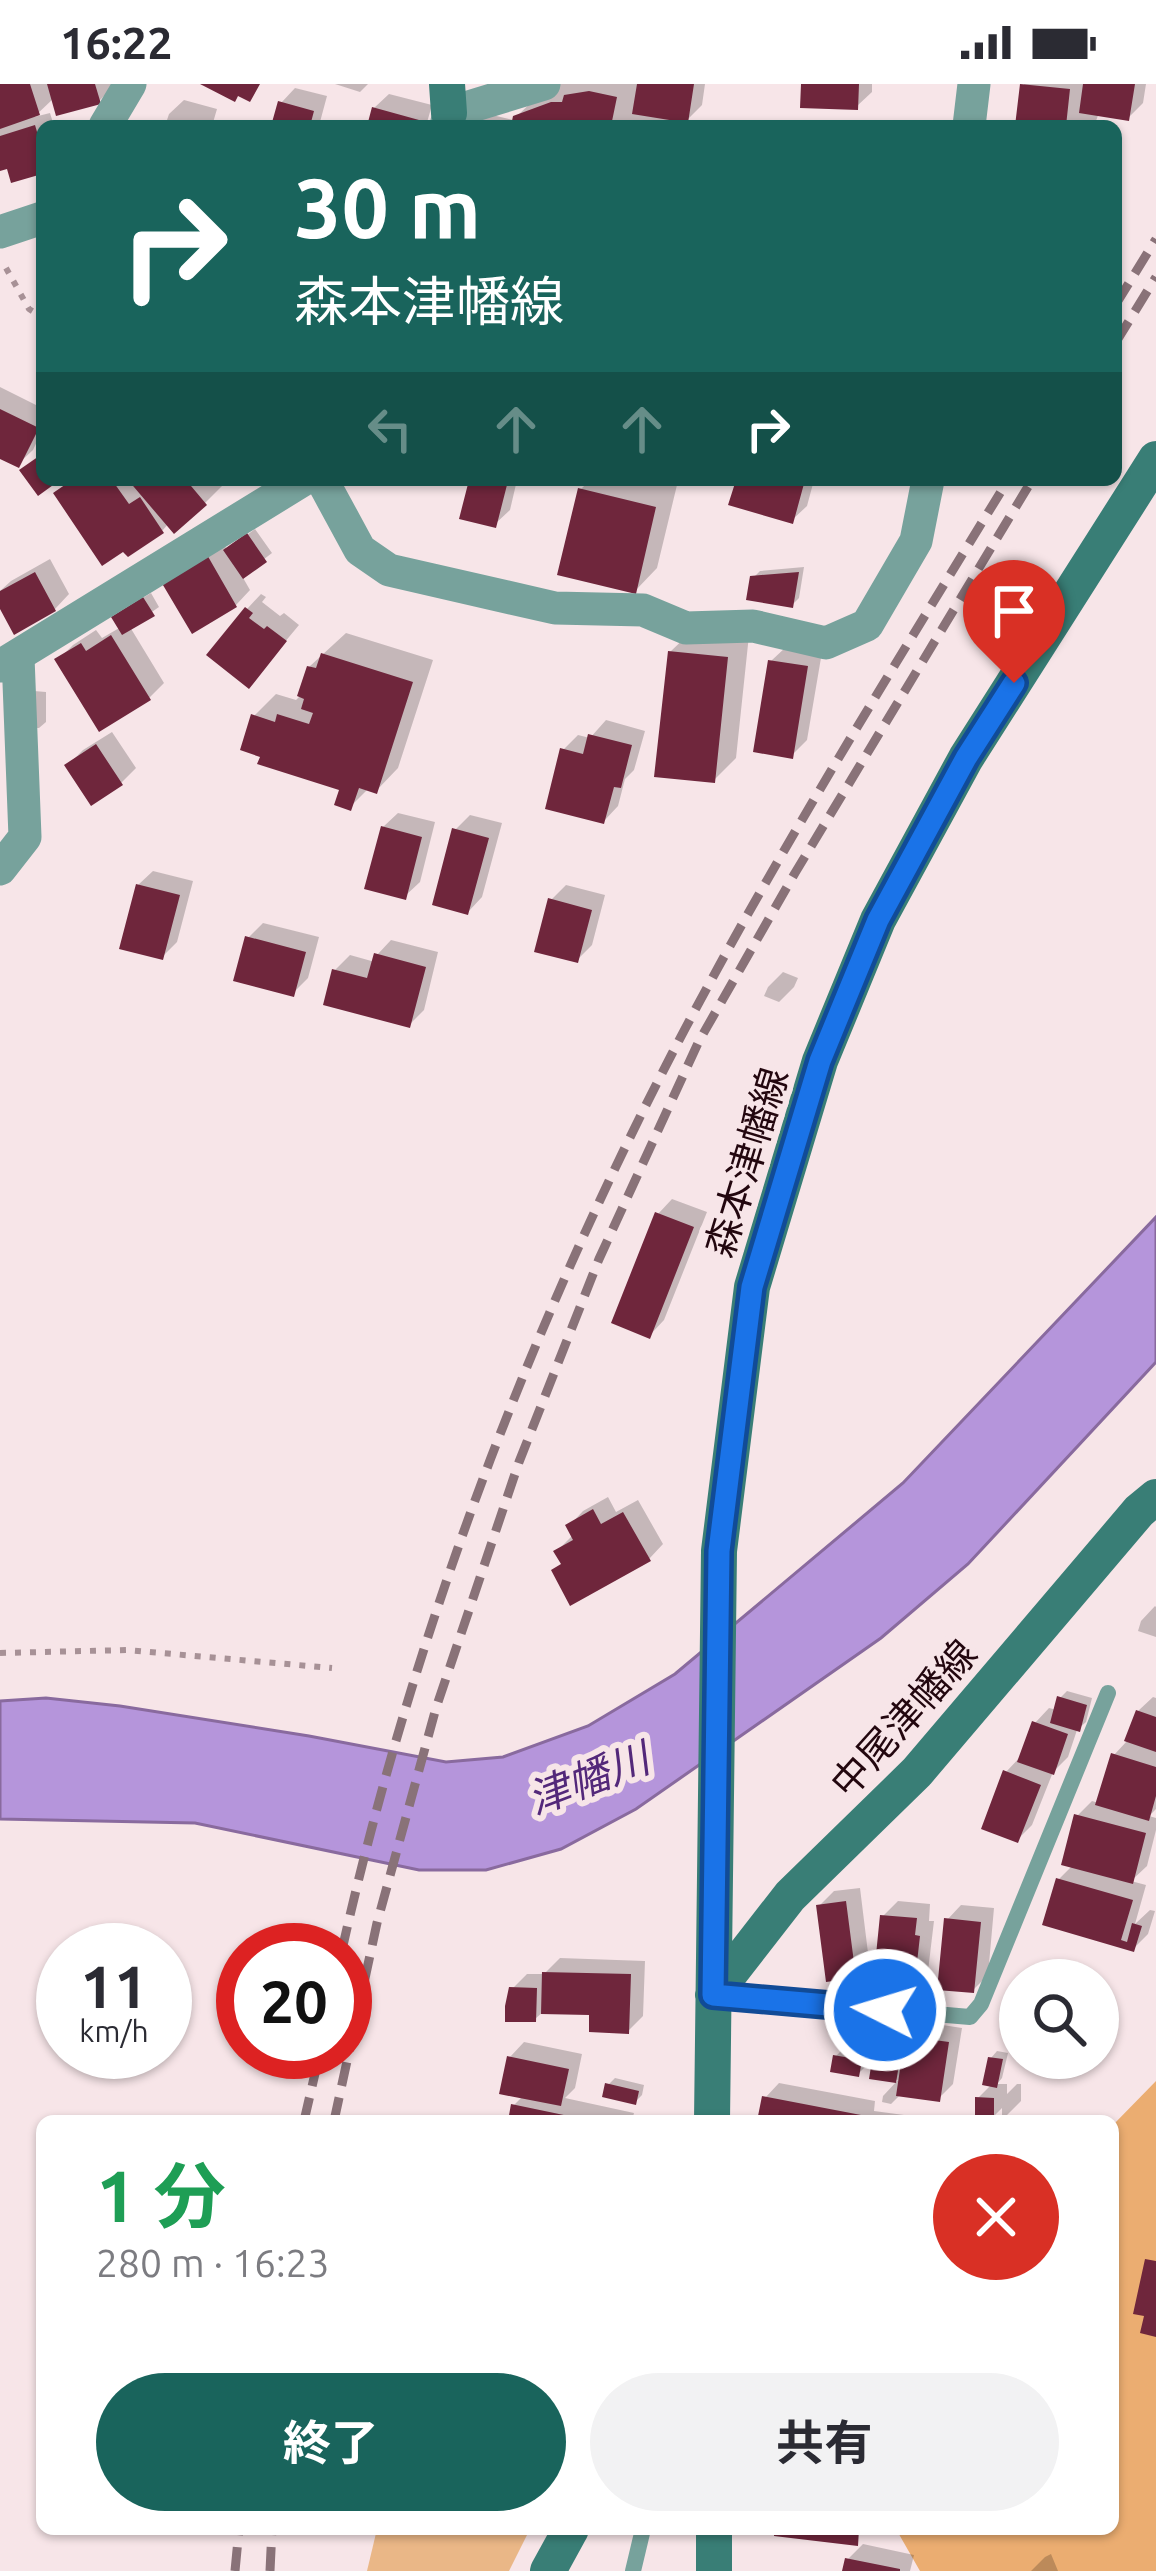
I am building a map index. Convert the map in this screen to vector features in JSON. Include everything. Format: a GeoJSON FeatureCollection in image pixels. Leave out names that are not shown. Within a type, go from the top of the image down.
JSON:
{"type":"FeatureCollection","features":[{"type":"Feature","properties":{"kind":"main road","name":"森本津幡線"},"geometry":{"type":"LineString","coordinates":[[712,2115],[719,1551],[752,1287],[820,1061],[878,920],[966,758],[1156,458]]}},
{"type":"Feature","properties":{"kind":"main road","name":"中尾津幡線"},"geometry":{"type":"LineString","coordinates":[[713,1995],[790,1896],[917,1772],[1138,1511],[1156,1498]]}},
{"type":"Feature","properties":{"kind":"main road"},"geometry":{"type":"LineString","coordinates":[[704,2115],[712,2084]]}},
{"type":"Feature","properties":{"kind":"main road"},"geometry":{"type":"LineString","coordinates":[[548,2571],[569,2535]]}},
{"type":"Feature","properties":{"kind":"main road"},"geometry":{"type":"LineString","coordinates":[[714,2535],[714,2571]]}},
{"type":"Feature","properties":{"kind":"street"},"geometry":{"type":"LineString","coordinates":[[109,120],[130,84]]}},
{"type":"Feature","properties":{"kind":"street"},"geometry":{"type":"LineString","coordinates":[[447,108],[544,84]]}},
{"type":"Feature","properties":{"kind":"street"},"geometry":{"type":"LineString","coordinates":[[970,120],[974,84]]}},
{"type":"Feature","properties":{"kind":"street"},"geometry":{"type":"LineString","coordinates":[[0,232],[36,220]]}},
{"type":"Feature","properties":{"kind":"street"},"geometry":{"type":"LineString","coordinates":[[0,869],[25,837],[9,661],[293,486]]}},
{"type":"Feature","properties":{"kind":"street"},"geometry":{"type":"LineString","coordinates":[[325,486],[361,550],[389,570],[555,608],[643,610],[686,628],[753,626],[826,643],[867,626],[916,541],[927,486]]}},
{"type":"Feature","properties":{"kind":"lane"},"geometry":{"type":"LineString","coordinates":[[713,1995],[970,2017],[981,2004],[1108,1693]]}},
{"type":"Feature","properties":{"kind":"lane"},"geometry":{"type":"LineString","coordinates":[[633,2571],[642,2535]]}},
{"type":"Feature","properties":{"kind":"path"},"geometry":{"type":"LineString","coordinates":[[0,256],[29,309],[36,313]]}},
{"type":"Feature","properties":{"kind":"path"},"geometry":{"type":"LineString","coordinates":[[0,1653],[127,1650],[332,1668]]}},
{"type":"Feature","properties":{"kind":"shaded area"},"geometry":{"type":"Polygon","coordinates":[[[1156,2081],[1156,2571],[920,2571],[899,2535],[1119,2535],[1119,2119],[1156,2081]]]}},
{"type":"Feature","properties":{"kind":"shaded area"},"geometry":{"type":"Polygon","coordinates":[[[376,2535],[527,2535],[509,2571],[367,2571],[376,2535]]]}},
{"type":"Feature","properties":{"kind":"water","name":"津幡川"},"geometry":{"type":"Polygon","coordinates":[[[1156,1217],[1156,1362],[968,1564],[881,1638],[636,1809],[561,1849],[486,1870],[419,1870],[195,1823],[0,1819],[0,1701],[46,1698],[120,1706],[446,1762],[503,1757],[588,1726],[675,1674],[903,1483],[1156,1217]]]}},
{"type":"Feature","properties":{"kind":"building"},"geometry":{"type":"Polygon","coordinates":[[[0,84],[30,84],[40,115],[0,129],[0,84]]]}},
{"type":"Feature","properties":{"kind":"building"},"geometry":{"type":"Polygon","coordinates":[[[47,84],[95,84],[101,104],[56,116],[47,84]]]}},
{"type":"Feature","properties":{"kind":"building"},"geometry":{"type":"Polygon","coordinates":[[[200,84],[260,84],[250,102],[238,96],[235,102],[200,84]]]}},
{"type":"Feature","properties":{"kind":"building"},"geometry":{"type":"Polygon","coordinates":[[[637,84],[694,84],[688,120],[632,114],[637,84]]]}},
{"type":"Feature","properties":{"kind":"building"},"geometry":{"type":"Polygon","coordinates":[[[801,84],[859,84],[858,110],[800,108],[801,84]]]}},
{"type":"Feature","properties":{"kind":"building"},"geometry":{"type":"Polygon","coordinates":[[[1020,84],[1070,89],[1067,120],[1016,120],[1020,84]]]}},
{"type":"Feature","properties":{"kind":"building"},"geometry":{"type":"Polygon","coordinates":[[[1083,84],[1135,84],[1129,121],[1079,113],[1083,84]]]}},
{"type":"Feature","properties":{"kind":"building"},"geometry":{"type":"Polygon","coordinates":[[[589,91],[617,97],[612,120],[512,120],[551,102],[562,102],[564,95],[589,91]]]}},
{"type":"Feature","properties":{"kind":"building"},"geometry":{"type":"Polygon","coordinates":[[[278,101],[314,111],[312,120],[273,120],[278,101]]]}},
{"type":"Feature","properties":{"kind":"building"},"geometry":{"type":"Polygon","coordinates":[[[372,107],[419,120],[369,120],[372,107]]]}},
{"type":"Feature","properties":{"kind":"building"},"geometry":{"type":"Polygon","coordinates":[[[35,125],[36,176],[11,183],[7,169],[0,171],[0,136],[35,125]]]}},
{"type":"Feature","properties":{"kind":"building"},"geometry":{"type":"Polygon","coordinates":[[[0,409],[36,427],[36,434],[19,468],[0,459],[0,409]]]}},
{"type":"Feature","properties":{"kind":"building"},"geometry":{"type":"Polygon","coordinates":[[[36,458],[36,486],[52,486],[38,496],[19,470],[36,458]]]}},
{"type":"Feature","properties":{"kind":"building"},"geometry":{"type":"Polygon","coordinates":[[[63,486],[116,486],[129,504],[140,497],[164,533],[128,557],[123,552],[102,566],[53,493],[63,486]]]}},
{"type":"Feature","properties":{"kind":"building"},"geometry":{"type":"Polygon","coordinates":[[[133,486],[191,486],[207,505],[174,534],[133,486]]]}},
{"type":"Feature","properties":{"kind":"building"},"geometry":{"type":"Polygon","coordinates":[[[467,486],[507,486],[496,528],[459,519],[467,486]]]}},
{"type":"Feature","properties":{"kind":"building"},"geometry":{"type":"Polygon","coordinates":[[[734,486],[803,486],[793,524],[728,505],[734,486]]]}},
{"type":"Feature","properties":{"kind":"building"},"geometry":{"type":"Polygon","coordinates":[[[578,488],[656,507],[636,594],[557,575],[578,488]]]}},
{"type":"Feature","properties":{"kind":"building"},"geometry":{"type":"Polygon","coordinates":[[[247,533],[267,562],[243,579],[223,550],[247,533]]]}},
{"type":"Feature","properties":{"kind":"building"},"geometry":{"type":"Polygon","coordinates":[[[206,553],[237,607],[192,634],[160,580],[206,553]]]}},
{"type":"Feature","properties":{"kind":"building"},"geometry":{"type":"Polygon","coordinates":[[[35,572],[56,611],[14,635],[0,609],[0,591],[35,572]]]}},
{"type":"Feature","properties":{"kind":"building"},"geometry":{"type":"Polygon","coordinates":[[[799,572],[793,608],[746,600],[750,576],[799,572]]]}},
{"type":"Feature","properties":{"kind":"building"},"geometry":{"type":"Polygon","coordinates":[[[143,597],[155,616],[122,635],[111,617],[143,597]]]}},
{"type":"Feature","properties":{"kind":"building"},"geometry":{"type":"Polygon","coordinates":[[[245,607],[253,613],[249,618],[287,641],[249,689],[206,655],[245,607]]]}},
{"type":"Feature","properties":{"kind":"building"},"geometry":{"type":"Polygon","coordinates":[[[111,635],[151,700],[99,732],[54,659],[81,643],[86,651],[111,635]]]}},
{"type":"Feature","properties":{"kind":"building"},"geometry":{"type":"Polygon","coordinates":[[[668,651],[728,657],[715,783],[654,777],[668,651]]]}},
{"type":"Feature","properties":{"kind":"building"},"geometry":{"type":"Polygon","coordinates":[[[321,653],[413,682],[377,794],[359,788],[351,811],[334,805],[339,790],[257,764],[260,757],[240,750],[251,714],[275,722],[277,714],[309,724],[313,713],[301,709],[304,699],[297,696],[307,666],[316,668],[321,653]]]}},
{"type":"Feature","properties":{"kind":"building"},"geometry":{"type":"Polygon","coordinates":[[[768,660],[808,666],[793,759],[753,752],[768,660]]]}},
{"type":"Feature","properties":{"kind":"building"},"geometry":{"type":"Polygon","coordinates":[[[588,734],[632,745],[621,788],[614,787],[604,824],[545,809],[560,748],[583,754],[588,734]]]}},
{"type":"Feature","properties":{"kind":"building"},"geometry":{"type":"Polygon","coordinates":[[[96,744],[123,785],[91,806],[64,765],[96,744]]]}},
{"type":"Feature","properties":{"kind":"building"},"geometry":{"type":"Polygon","coordinates":[[[381,826],[422,837],[406,900],[364,889],[381,826]]]}},
{"type":"Feature","properties":{"kind":"building"},"geometry":{"type":"Polygon","coordinates":[[[452,828],[489,838],[468,915],[432,905],[452,828]]]}},
{"type":"Feature","properties":{"kind":"building"},"geometry":{"type":"Polygon","coordinates":[[[136,884],[180,895],[163,960],[119,949],[136,884]]]}},
{"type":"Feature","properties":{"kind":"building"},"geometry":{"type":"Polygon","coordinates":[[[548,898],[592,910],[578,963],[534,952],[548,898]]]}},
{"type":"Feature","properties":{"kind":"building"},"geometry":{"type":"Polygon","coordinates":[[[245,936],[306,952],[294,997],[233,981],[245,936]]]}},
{"type":"Feature","properties":{"kind":"building"},"geometry":{"type":"Polygon","coordinates":[[[374,953],[426,967],[410,1028],[323,1005],[332,969],[367,978],[374,953]]]}},
{"type":"Feature","properties":{"kind":"building"},"geometry":{"type":"Polygon","coordinates":[[[655,1212],[694,1227],[650,1339],[611,1323],[655,1212]]]}},
{"type":"Feature","properties":{"kind":"building"},"geometry":{"type":"Polygon","coordinates":[[[593,1509],[601,1524],[623,1512],[651,1561],[570,1606],[551,1570],[561,1564],[553,1551],[573,1540],[565,1525],[593,1509]]]}},
{"type":"Feature","properties":{"kind":"building"},"geometry":{"type":"Polygon","coordinates":[[[1057,1696],[1087,1705],[1080,1732],[1050,1723],[1057,1696]]]}},
{"type":"Feature","properties":{"kind":"building"},"geometry":{"type":"Polygon","coordinates":[[[1136,1710],[1156,1717],[1156,1752],[1124,1741],[1136,1710]]]}},
{"type":"Feature","properties":{"kind":"building"},"geometry":{"type":"Polygon","coordinates":[[[1032,1721],[1068,1734],[1054,1775],[1017,1762],[1032,1721]]]}},
{"type":"Feature","properties":{"kind":"building"},"geometry":{"type":"Polygon","coordinates":[[[1111,1753],[1156,1767],[1156,1796],[1149,1821],[1095,1805],[1111,1753]]]}},
{"type":"Feature","properties":{"kind":"building"},"geometry":{"type":"Polygon","coordinates":[[[1003,1770],[1041,1785],[1018,1843],[981,1829],[1003,1770]]]}},
{"type":"Feature","properties":{"kind":"building"},"geometry":{"type":"Polygon","coordinates":[[[1074,1814],[1146,1833],[1133,1884],[1061,1865],[1074,1814]]]}},
{"type":"Feature","properties":{"kind":"building"},"geometry":{"type":"Polygon","coordinates":[[[1056,1878],[1133,1900],[1121,1940],[1127,1942],[1132,1923],[1142,1926],[1134,1952],[1042,1925],[1056,1878]]]}},
{"type":"Feature","properties":{"kind":"building"},"geometry":{"type":"Polygon","coordinates":[[[846,1901],[856,1978],[826,1982],[816,1905],[846,1901]]]}},
{"type":"Feature","properties":{"kind":"building"},"geometry":{"type":"Polygon","coordinates":[[[880,1915],[917,1918],[915,1935],[920,1936],[914,1989],[873,1985],[880,1915]]]}},
{"type":"Feature","properties":{"kind":"building"},"geometry":{"type":"Polygon","coordinates":[[[944,1918],[981,1922],[974,1993],[937,1990],[944,1918]]]}},
{"type":"Feature","properties":{"kind":"building"},"geometry":{"type":"Polygon","coordinates":[[[542,1972],[631,1974],[629,2034],[589,2032],[589,2015],[541,2014],[542,1972]]]}},
{"type":"Feature","properties":{"kind":"building"},"geometry":{"type":"Polygon","coordinates":[[[509,1987],[537,1988],[536,2022],[505,2022],[509,1987]]]}},
{"type":"Feature","properties":{"kind":"building"},"geometry":{"type":"Polygon","coordinates":[[[905,2036],[949,2042],[940,2102],[896,2096],[905,2036]]]}},
{"type":"Feature","properties":{"kind":"building"},"geometry":{"type":"Polygon","coordinates":[[[874,2048],[901,2052],[896,2083],[869,2079],[874,2048]]]}},
{"type":"Feature","properties":{"kind":"building"},"geometry":{"type":"Polygon","coordinates":[[[833,2055],[862,2060],[859,2077],[830,2072],[833,2055]]]}},
{"type":"Feature","properties":{"kind":"building"},"geometry":{"type":"Polygon","coordinates":[[[507,2056],[569,2069],[561,2106],[499,2094],[507,2056]]]}},
{"type":"Feature","properties":{"kind":"building"},"geometry":{"type":"Polygon","coordinates":[[[988,2057],[999,2058],[997,2088],[982,2085],[988,2057]]]}},
{"type":"Feature","properties":{"kind":"building"},"geometry":{"type":"Polygon","coordinates":[[[605,2083],[639,2091],[636,2105],[602,2097],[605,2083]]]}},
{"type":"Feature","properties":{"kind":"building"},"geometry":{"type":"Polygon","coordinates":[[[762,2096],[861,2115],[758,2115],[762,2096]]]}},
{"type":"Feature","properties":{"kind":"building"},"geometry":{"type":"Polygon","coordinates":[[[975,2097],[994,2098],[994,2115],[975,2115],[975,2097]]]}},
{"type":"Feature","properties":{"kind":"building"},"geometry":{"type":"Polygon","coordinates":[[[511,2104],[564,2115],[509,2115],[511,2104]]]}},
{"type":"Feature","properties":{"kind":"building"},"geometry":{"type":"Polygon","coordinates":[[[1145,2259],[1156,2261],[1156,2337],[1140,2333],[1144,2316],[1133,2314],[1145,2259]]]}},
{"type":"Feature","properties":{"kind":"building"},"geometry":{"type":"Polygon","coordinates":[[[774,2535],[859,2535],[858,2546],[774,2535]]]}},
{"type":"Feature","properties":{"kind":"building"},"geometry":{"type":"Polygon","coordinates":[[[845,2558],[900,2569],[900,2571],[842,2571],[845,2558]]]}},
{"type":"Feature","properties":{"kind":"railway"},"geometry":{"type":"LineString","coordinates":[[1122,294],[1156,239]]}},
{"type":"Feature","properties":{"kind":"railway"},"geometry":{"type":"LineString","coordinates":[[1122,332],[1156,277]]}},
{"type":"Feature","properties":{"kind":"railway"},"geometry":{"type":"LineString","coordinates":[[349,1923],[371,1830],[442,1594],[529,1362],[578,1249],[724,957],[1004,486]]}},
{"type":"Feature","properties":{"kind":"railway"},"geometry":{"type":"LineString","coordinates":[[335,2115],[377,1923],[436,1708],[519,1462],[599,1259],[699,1041],[1028,486]]}},
{"type":"Feature","properties":{"kind":"railway"},"geometry":{"type":"LineString","coordinates":[[305,2115],[314,2079]]}},
{"type":"Feature","properties":{"kind":"railway"},"geometry":{"type":"LineString","coordinates":[[235,2571],[238,2535]]}},
{"type":"Feature","properties":{"kind":"railway"},"geometry":{"type":"LineString","coordinates":[[270,2571],[272,2535]]}},
{"type":"Feature","properties":{"kind":"route"},"geometry":{"type":"LineString","coordinates":[[885,2010],[713,1995],[719,1551],[752,1287],[820,1061],[878,920],[966,758],[1014,683]]}}]}
